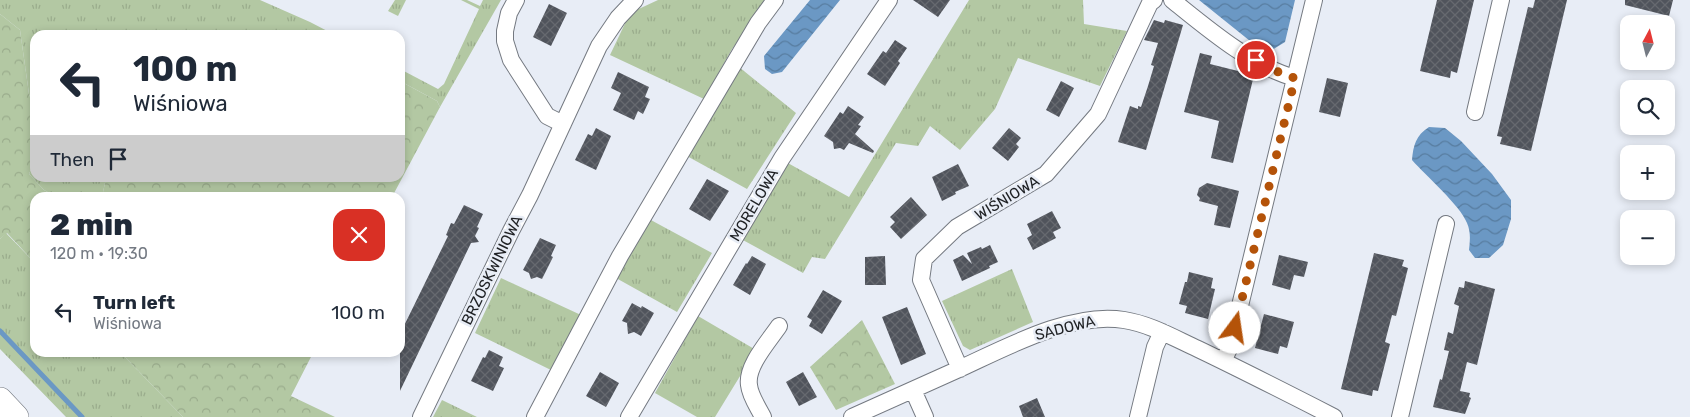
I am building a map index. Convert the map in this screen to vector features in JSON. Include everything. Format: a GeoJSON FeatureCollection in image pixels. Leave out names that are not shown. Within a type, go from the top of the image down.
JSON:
{"type":"FeatureCollection","features":[{"type":"Feature","properties":{"kind":"highway"},"geometry":{"type":"LineString","coordinates":[[0,400],[16,417]]}},
{"type":"Feature","properties":{"kind":"street"},"geometry":{"type":"LineString","coordinates":[[516,0],[509,13],[504,41],[511,60],[547,116],[563,124]]}},
{"type":"Feature","properties":{"kind":"street","name":"BRZOSKWINIOWA"},"geometry":{"type":"LineString","coordinates":[[421,417],[600,46],[618,18],[635,0]]}},
{"type":"Feature","properties":{"kind":"street"},"geometry":{"type":"LineString","coordinates":[[535,417],[620,256],[775,0]]}},
{"type":"Feature","properties":{"kind":"street","name":"MORELOWA"},"geometry":{"type":"LineString","coordinates":[[629,417],[782,158],[889,0]]}},
{"type":"Feature","properties":{"kind":"street","name":"WIŚNIOWA"},"geometry":{"type":"LineString","coordinates":[[960,369],[920,280],[924,259],[957,227],[1046,174],[1098,114],[1150,3],[1154,0]]}},
{"type":"Feature","properties":{"kind":"street"},"geometry":{"type":"LineString","coordinates":[[1172,0],[1229,45],[1282,74],[1295,78]]}},
{"type":"Feature","properties":{"kind":"street"},"geometry":{"type":"LineString","coordinates":[[1223,361],[1230,347],[1314,0]]}},
{"type":"Feature","properties":{"kind":"street"},"geometry":{"type":"LineString","coordinates":[[1475,112],[1501,0]]}},
{"type":"Feature","properties":{"kind":"street"},"geometry":{"type":"LineString","coordinates":[[1400,417],[1446,224]]}},
{"type":"Feature","properties":{"kind":"street","name":"SADOWA"},"geometry":{"type":"LineString","coordinates":[[852,417],[1032,336],[1087,321],[1109,318],[1142,324],[1162,332],[1334,417]]}},
{"type":"Feature","properties":{"kind":"street"},"geometry":{"type":"LineString","coordinates":[[763,417],[752,397],[748,384],[750,372],[779,326]]}},
{"type":"Feature","properties":{"kind":"street"},"geometry":{"type":"LineString","coordinates":[[1138,417],[1155,347],[1162,332]]}},
{"type":"Feature","properties":{"kind":"street"},"geometry":{"type":"LineString","coordinates":[[913,390],[925,417]]}},
{"type":"Feature","properties":{"kind":"green space"},"geometry":{"type":"Polygon","coordinates":[[[0,0],[260,0],[325,30],[30,30],[30,97],[20,30],[0,14],[0,0]]]}},
{"type":"Feature","properties":{"kind":"green space"},"geometry":{"type":"Polygon","coordinates":[[[395,0],[406,0],[398,16],[388,11],[395,0]]]}},
{"type":"Feature","properties":{"kind":"green space"},"geometry":{"type":"Polygon","coordinates":[[[461,0],[467,0],[480,6],[483,0],[501,0],[440,107],[437,101],[405,84],[405,72],[438,89],[444,84],[479,9],[461,0]]]}},
{"type":"Feature","properties":{"kind":"green space"},"geometry":{"type":"Polygon","coordinates":[[[658,0],[768,0],[732,49],[704,99],[610,55],[630,13],[658,0]]]}},
{"type":"Feature","properties":{"kind":"green space"},"geometry":{"type":"Polygon","coordinates":[[[969,0],[1083,0],[1084,24],[1127,31],[1100,86],[1018,58],[995,109],[960,150],[930,126],[918,146],[896,143],[825,259],[812,257],[803,273],[741,239],[786,162],[849,197],[969,0]]]}},
{"type":"Feature","properties":{"kind":"green space"},"geometry":{"type":"Polygon","coordinates":[[[0,14],[20,30],[30,97],[30,182],[36,182],[48,192],[30,192],[30,258],[7,233],[0,239],[0,14]]]}},
{"type":"Feature","properties":{"kind":"green space"},"geometry":{"type":"Polygon","coordinates":[[[739,67],[796,113],[747,189],[685,155],[739,67]]]}},
{"type":"Feature","properties":{"kind":"green space"},"geometry":{"type":"Polygon","coordinates":[[[405,84],[437,101],[440,107],[405,173],[405,84]]]}},
{"type":"Feature","properties":{"kind":"green space"},"geometry":{"type":"Polygon","coordinates":[[[36,182],[105,182],[103,192],[48,192],[36,182]]]}},
{"type":"Feature","properties":{"kind":"green space"},"geometry":{"type":"Polygon","coordinates":[[[105,182],[400,182],[395,192],[103,192],[105,182]]]}},
{"type":"Feature","properties":{"kind":"green space"},"geometry":{"type":"Polygon","coordinates":[[[649,219],[712,253],[677,312],[616,278],[649,219]]]}},
{"type":"Feature","properties":{"kind":"green space"},"geometry":{"type":"Polygon","coordinates":[[[6,233],[30,258],[30,357],[125,357],[183,417],[66,417],[0,349],[0,239],[6,233]]]}},
{"type":"Feature","properties":{"kind":"green space"},"geometry":{"type":"Polygon","coordinates":[[[1012,269],[1033,322],[970,350],[963,346],[942,301],[1012,269]]]}},
{"type":"Feature","properties":{"kind":"green space"},"geometry":{"type":"Polygon","coordinates":[[[501,278],[581,315],[553,371],[475,333],[501,278]]]}},
{"type":"Feature","properties":{"kind":"green space"},"geometry":{"type":"Polygon","coordinates":[[[698,316],[756,350],[715,417],[697,417],[655,393],[698,316]]]}},
{"type":"Feature","properties":{"kind":"green space"},"geometry":{"type":"Polygon","coordinates":[[[862,320],[895,384],[836,410],[810,367],[862,320]]]}},
{"type":"Feature","properties":{"kind":"green space"},"geometry":{"type":"Polygon","coordinates":[[[125,357],[311,357],[291,396],[335,417],[183,417],[125,357]]]}},
{"type":"Feature","properties":{"kind":"green space"},"geometry":{"type":"Polygon","coordinates":[[[442,400],[477,417],[433,417],[442,400]]]}},
{"type":"Feature","properties":{"kind":"water"},"geometry":{"type":"Polygon","coordinates":[[[810,0],[840,0],[782,72],[772,74],[765,69],[764,56],[810,0]]]}},
{"type":"Feature","properties":{"kind":"water"},"geometry":{"type":"Polygon","coordinates":[[[1199,0],[1295,0],[1285,42],[1272,50],[1260,49],[1199,0]]]}},
{"type":"Feature","properties":{"kind":"water"},"geometry":{"type":"Polygon","coordinates":[[[1429,127],[1445,128],[1461,141],[1492,174],[1511,200],[1511,219],[1503,245],[1489,258],[1475,258],[1469,250],[1469,230],[1463,216],[1450,199],[1412,160],[1416,141],[1429,127]]]}},
{"type":"Feature","properties":{"kind":"building"},"geometry":{"type":"Polygon","coordinates":[[[913,0],[950,0],[938,17],[913,0]]]}},
{"type":"Feature","properties":{"kind":"building"},"geometry":{"type":"Polygon","coordinates":[[[1437,0],[1474,0],[1457,73],[1451,71],[1450,78],[1420,71],[1437,0]]]}},
{"type":"Feature","properties":{"kind":"building"},"geometry":{"type":"Polygon","coordinates":[[[1535,0],[1567,0],[1531,151],[1500,144],[1502,137],[1497,136],[1528,7],[1533,8],[1535,0]]]}},
{"type":"Feature","properties":{"kind":"building"},"geometry":{"type":"Polygon","coordinates":[[[1625,0],[1673,0],[1669,15],[1625,5],[1625,0]]]}},
{"type":"Feature","properties":{"kind":"building"},"geometry":{"type":"Polygon","coordinates":[[[549,4],[567,13],[551,46],[533,37],[549,4]]]}},
{"type":"Feature","properties":{"kind":"building"},"geometry":{"type":"Polygon","coordinates":[[[1154,20],[1164,23],[1165,20],[1183,25],[1146,150],[1118,142],[1130,106],[1138,109],[1138,106],[1141,107],[1154,66],[1151,65],[1158,43],[1144,40],[1154,20]]]}},
{"type":"Feature","properties":{"kind":"building"},"geometry":{"type":"Polygon","coordinates":[[[895,40],[907,48],[885,86],[867,74],[883,51],[886,53],[895,40]]]}},
{"type":"Feature","properties":{"kind":"building"},"geometry":{"type":"Polygon","coordinates":[[[1200,53],[1212,56],[1210,64],[1254,75],[1233,163],[1211,158],[1219,121],[1184,112],[1200,53]]]}},
{"type":"Feature","properties":{"kind":"building"},"geometry":{"type":"Polygon","coordinates":[[[618,72],[649,87],[645,97],[650,99],[643,114],[638,111],[634,120],[613,110],[621,93],[611,88],[618,72]]]}},
{"type":"Feature","properties":{"kind":"building"},"geometry":{"type":"Polygon","coordinates":[[[1327,78],[1348,83],[1340,117],[1319,112],[1327,78]]]}},
{"type":"Feature","properties":{"kind":"building"},"geometry":{"type":"Polygon","coordinates":[[[1061,81],[1074,88],[1059,117],[1046,110],[1061,81]]]}},
{"type":"Feature","properties":{"kind":"building"},"geometry":{"type":"Polygon","coordinates":[[[848,106],[864,117],[858,125],[861,126],[855,134],[874,151],[873,153],[849,143],[844,150],[840,148],[834,149],[833,142],[824,136],[840,112],[843,114],[848,106]]]}},
{"type":"Feature","properties":{"kind":"building"},"geometry":{"type":"Polygon","coordinates":[[[596,128],[611,136],[596,170],[575,160],[588,134],[592,136],[596,128]]]}},
{"type":"Feature","properties":{"kind":"building"},"geometry":{"type":"Polygon","coordinates":[[[1009,128],[1021,138],[1016,144],[1019,147],[1008,161],[992,148],[1009,128]]]}},
{"type":"Feature","properties":{"kind":"building"},"geometry":{"type":"Polygon","coordinates":[[[958,164],[969,186],[955,192],[956,194],[942,201],[932,177],[958,164]]]}},
{"type":"Feature","properties":{"kind":"building"},"geometry":{"type":"Polygon","coordinates":[[[707,179],[729,191],[710,221],[689,209],[707,179]]]}},
{"type":"Feature","properties":{"kind":"building"},"geometry":{"type":"Polygon","coordinates":[[[1207,183],[1239,191],[1230,228],[1214,225],[1218,206],[1199,201],[1200,198],[1197,195],[1199,188],[1207,183]]]}},
{"type":"Feature","properties":{"kind":"building"},"geometry":{"type":"Polygon","coordinates":[[[911,197],[927,215],[901,239],[890,227],[895,222],[890,217],[911,197]]]}},
{"type":"Feature","properties":{"kind":"building"},"geometry":{"type":"Polygon","coordinates":[[[464,205],[483,214],[475,236],[479,242],[471,243],[400,391],[400,357],[405,357],[405,324],[448,236],[446,235],[451,223],[454,224],[464,205]]]}},
{"type":"Feature","properties":{"kind":"building"},"geometry":{"type":"Polygon","coordinates":[[[1052,211],[1061,228],[1053,232],[1056,238],[1033,250],[1027,238],[1032,235],[1027,224],[1052,211]]]}},
{"type":"Feature","properties":{"kind":"building"},"geometry":{"type":"Polygon","coordinates":[[[540,238],[556,245],[551,256],[553,257],[542,279],[537,277],[531,279],[529,273],[523,270],[540,238]]]}},
{"type":"Feature","properties":{"kind":"building"},"geometry":{"type":"Polygon","coordinates":[[[990,245],[998,262],[989,266],[990,268],[962,281],[953,260],[963,255],[972,264],[967,253],[990,245]]]}},
{"type":"Feature","properties":{"kind":"building"},"geometry":{"type":"Polygon","coordinates":[[[1374,253],[1404,260],[1402,266],[1408,268],[1396,316],[1392,315],[1385,342],[1390,344],[1378,391],[1373,390],[1372,396],[1341,389],[1374,253]]]}},
{"type":"Feature","properties":{"kind":"building"},"geometry":{"type":"Polygon","coordinates":[[[1279,255],[1308,262],[1304,277],[1294,275],[1290,290],[1272,285],[1279,255]]]}},
{"type":"Feature","properties":{"kind":"building"},"geometry":{"type":"Polygon","coordinates":[[[752,256],[766,264],[750,295],[733,285],[752,256]]]}},
{"type":"Feature","properties":{"kind":"building"},"geometry":{"type":"Polygon","coordinates":[[[885,256],[886,285],[865,285],[865,257],[885,256]]]}},
{"type":"Feature","properties":{"kind":"building"},"geometry":{"type":"Polygon","coordinates":[[[1189,272],[1213,278],[1211,288],[1215,289],[1208,319],[1185,313],[1187,306],[1179,304],[1189,272]]]}},
{"type":"Feature","properties":{"kind":"building"},"geometry":{"type":"Polygon","coordinates":[[[1465,281],[1495,289],[1477,365],[1467,362],[1460,391],[1470,393],[1469,397],[1471,398],[1465,414],[1433,407],[1449,351],[1444,350],[1448,332],[1453,334],[1459,306],[1454,304],[1459,287],[1464,288],[1465,281]]]}},
{"type":"Feature","properties":{"kind":"building"},"geometry":{"type":"Polygon","coordinates":[[[823,290],[842,301],[822,334],[809,326],[812,320],[807,317],[823,290]]]}},
{"type":"Feature","properties":{"kind":"building"},"geometry":{"type":"Polygon","coordinates":[[[632,303],[654,313],[641,336],[634,332],[628,334],[627,323],[622,321],[632,303]]]}},
{"type":"Feature","properties":{"kind":"building"},"geometry":{"type":"Polygon","coordinates":[[[907,307],[926,354],[901,365],[882,317],[907,307]]]}},
{"type":"Feature","properties":{"kind":"building"},"geometry":{"type":"Polygon","coordinates":[[[1264,314],[1294,322],[1287,348],[1280,346],[1278,354],[1255,348],[1264,314]]]}},
{"type":"Feature","properties":{"kind":"building"},"geometry":{"type":"Polygon","coordinates":[[[489,350],[503,357],[499,366],[504,368],[493,391],[471,381],[483,357],[485,358],[489,350]]]}},
{"type":"Feature","properties":{"kind":"building"},"geometry":{"type":"Polygon","coordinates":[[[600,372],[619,383],[606,407],[586,396],[600,372]]]}},
{"type":"Feature","properties":{"kind":"building"},"geometry":{"type":"Polygon","coordinates":[[[803,372],[817,397],[799,406],[786,382],[803,372]]]}},
{"type":"Feature","properties":{"kind":"building"},"geometry":{"type":"Polygon","coordinates":[[[1037,398],[1045,417],[1023,417],[1019,406],[1037,398]]]}},
{"type":"Feature","properties":{"kind":"waterway"},"geometry":{"type":"LineString","coordinates":[[0,331],[82,417]]}},
{"type":"Feature","properties":{"kind":"route"},"geometry":{"type":"LineString","coordinates":[[1235,328],[1295,78],[1282,74],[1256,60]]}}]}
